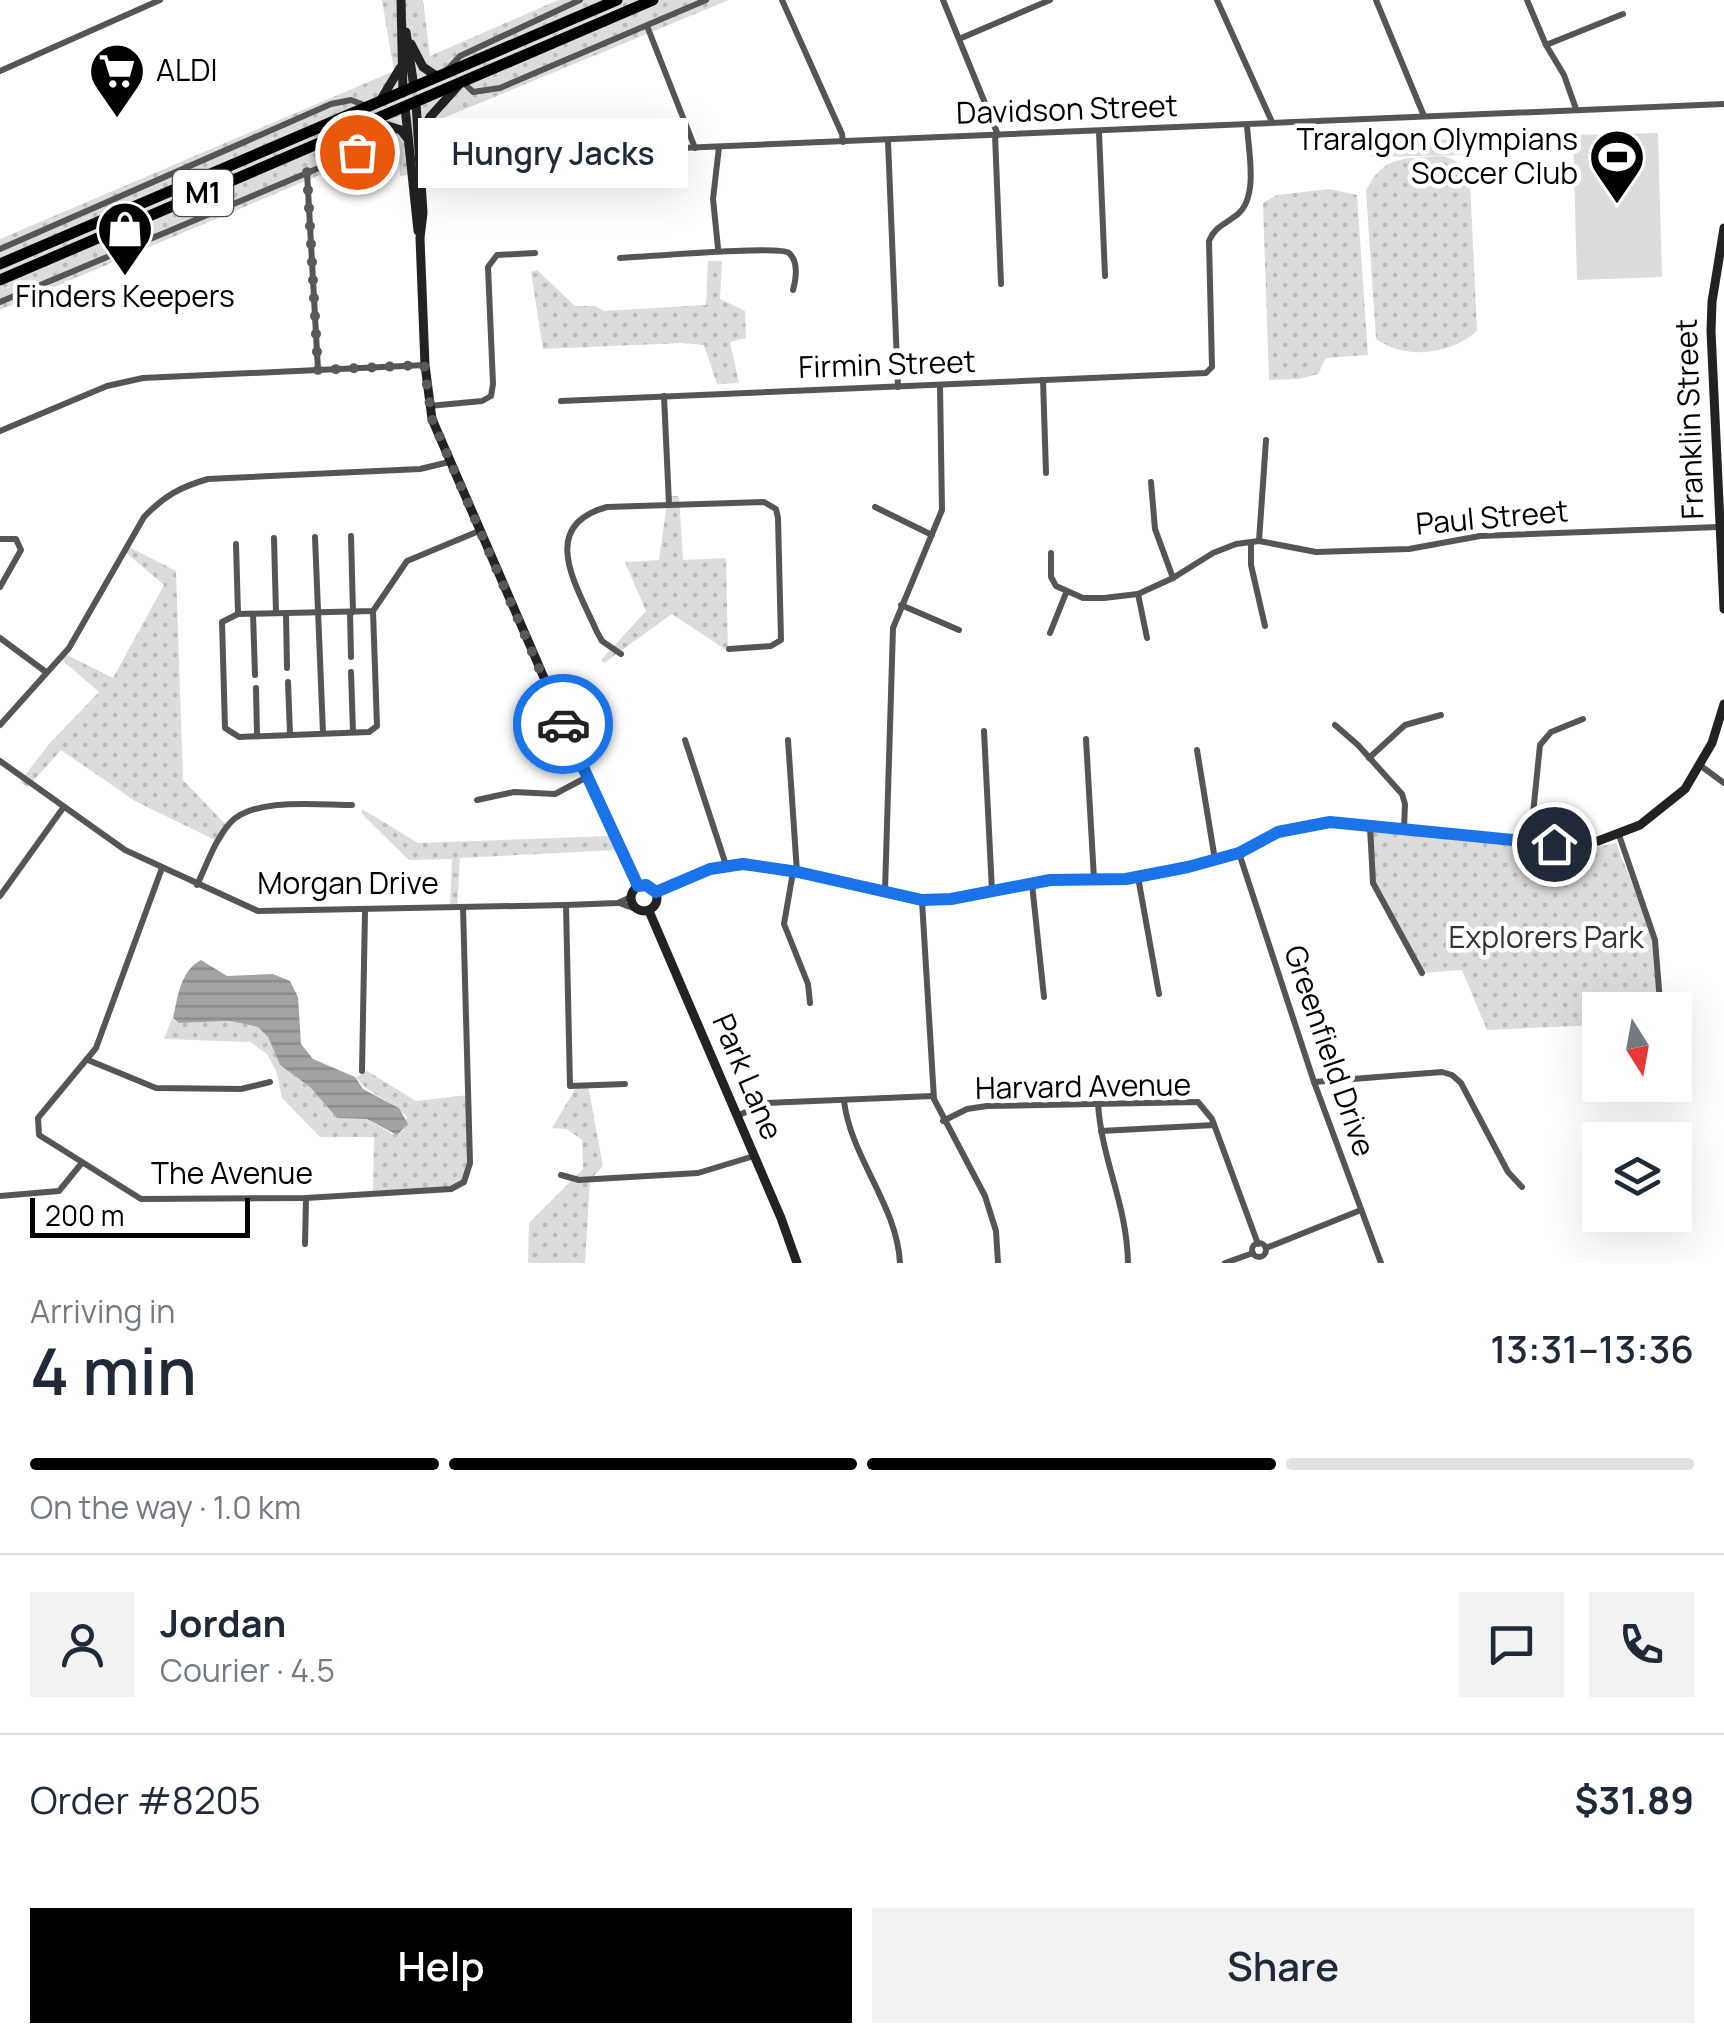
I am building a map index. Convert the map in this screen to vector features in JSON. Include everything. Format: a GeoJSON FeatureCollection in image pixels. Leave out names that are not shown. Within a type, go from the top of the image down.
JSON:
{"type":"FeatureCollection","features":[{"type":"Feature","properties":{"kind":"highway","name":"M1"},"geometry":{"type":"LineString","coordinates":[[0,264],[617,0]]}},
{"type":"Feature","properties":{"kind":"highway","name":"M1"},"geometry":{"type":"LineString","coordinates":[[0,280],[653,0]]}},
{"type":"Feature","properties":{"kind":"highway"},"geometry":{"type":"LineString","coordinates":[[409,90],[411,105]]}},
{"type":"Feature","properties":{"kind":"street"},"geometry":{"type":"LineString","coordinates":[[0,71],[160,0]]}},
{"type":"Feature","properties":{"kind":"street"},"geometry":{"type":"LineString","coordinates":[[401,0],[409,90]]}},
{"type":"Feature","properties":{"kind":"street"},"geometry":{"type":"LineString","coordinates":[[401,0],[402,64],[409,90]]}},
{"type":"Feature","properties":{"kind":"street"},"geometry":{"type":"LineString","coordinates":[[406,32],[423,67],[441,76],[460,56],[580,0]]}},
{"type":"Feature","properties":{"kind":"street"},"geometry":{"type":"LineString","coordinates":[[414,141],[430,116],[461,85],[473,92],[500,88],[706,0]]}},
{"type":"Feature","properties":{"kind":"street"},"geometry":{"type":"LineString","coordinates":[[782,0],[843,142]]}},
{"type":"Feature","properties":{"kind":"street"},"geometry":{"type":"LineString","coordinates":[[943,0],[996,135],[1001,284]]}},
{"type":"Feature","properties":{"kind":"street"},"geometry":{"type":"LineString","coordinates":[[959,39],[1050,0]]}},
{"type":"Feature","properties":{"kind":"street"},"geometry":{"type":"LineString","coordinates":[[1217,0],[1272,122]]}},
{"type":"Feature","properties":{"kind":"street"},"geometry":{"type":"LineString","coordinates":[[1376,0],[1424,116]]}},
{"type":"Feature","properties":{"kind":"street"},"geometry":{"type":"LineString","coordinates":[[1527,0],[1576,109]]}},
{"type":"Feature","properties":{"kind":"street"},"geometry":{"type":"LineString","coordinates":[[1546,45],[1623,14]]}},
{"type":"Feature","properties":{"kind":"street"},"geometry":{"type":"LineString","coordinates":[[647,26],[694,148]]}},
{"type":"Feature","properties":{"kind":"street"},"geometry":{"type":"LineString","coordinates":[[0,249],[330,104],[351,100],[374,106],[402,64]]}},
{"type":"Feature","properties":{"kind":"street","name":"Davidson Street"},"geometry":{"type":"LineString","coordinates":[[416,159],[1724,104]]}},
{"type":"Feature","properties":{"kind":"street"},"geometry":{"type":"LineString","coordinates":[[411,105],[416,159],[414,214],[420,238],[429,406],[449,462],[638,886]]}},
{"type":"Feature","properties":{"kind":"street"},"geometry":{"type":"LineString","coordinates":[[0,302],[357,152],[370,122],[401,130],[414,141]]}},
{"type":"Feature","properties":{"kind":"street","name":"Firmin Street"},"geometry":{"type":"LineString","coordinates":[[561,400],[1206,373],[1212,367],[1209,241],[1216,228],[1243,210],[1249,195],[1248,125]]}},
{"type":"Feature","properties":{"kind":"street"},"geometry":{"type":"LineString","coordinates":[[1099,132],[1104,276]]}},
{"type":"Feature","properties":{"kind":"street"},"geometry":{"type":"LineString","coordinates":[[888,141],[898,387]]}},
{"type":"Feature","properties":{"kind":"street"},"geometry":{"type":"LineString","coordinates":[[718,248],[713,199],[719,147]]}},
{"type":"Feature","properties":{"kind":"street"},"geometry":{"type":"LineString","coordinates":[[307,172],[318,370]]}},
{"type":"Feature","properties":{"kind":"street","name":"Franklin Street"},"geometry":{"type":"LineString","coordinates":[[1724,228],[1712,302],[1711,356],[1724,609]]}},
{"type":"Feature","properties":{"kind":"street"},"geometry":{"type":"LineString","coordinates":[[620,258],[718,248],[731,252],[780,249],[788,252],[796,272],[793,290]]}},
{"type":"Feature","properties":{"kind":"street"},"geometry":{"type":"LineString","coordinates":[[429,406],[482,401],[491,396],[494,384],[489,258],[535,254]]}},
{"type":"Feature","properties":{"kind":"street"},"geometry":{"type":"LineString","coordinates":[[1711,356],[1724,355]]}},
{"type":"Feature","properties":{"kind":"street"},"geometry":{"type":"LineString","coordinates":[[0,431],[127,381],[424,365]]}},
{"type":"Feature","properties":{"kind":"street"},"geometry":{"type":"LineString","coordinates":[[1043,380],[1046,473]]}},
{"type":"Feature","properties":{"kind":"street"},"geometry":{"type":"LineString","coordinates":[[885,891],[893,628],[942,510],[940,386]]}},
{"type":"Feature","properties":{"kind":"street"},"geometry":{"type":"LineString","coordinates":[[664,396],[668,504]]}},
{"type":"Feature","properties":{"kind":"street"},"geometry":{"type":"LineString","coordinates":[[1265,626],[1251,565],[1266,440]]}},
{"type":"Feature","properties":{"kind":"street"},"geometry":{"type":"LineString","coordinates":[[0,725],[69,648],[144,518],[160,499],[179,487],[208,479],[420,469],[449,462]]}},
{"type":"Feature","properties":{"kind":"street"},"geometry":{"type":"LineString","coordinates":[[1152,482],[1154,528],[1173,578]]}},
{"type":"Feature","properties":{"kind":"street"},"geometry":{"type":"LineString","coordinates":[[621,654],[596,632],[566,562],[568,538],[584,516],[596,510],[668,504],[772,505],[776,510],[781,640],[771,646],[728,649]]}},
{"type":"Feature","properties":{"kind":"street"},"geometry":{"type":"LineString","coordinates":[[875,507],[932,534]]}},
{"type":"Feature","properties":{"kind":"street","name":"Paul Street"},"geometry":{"type":"LineString","coordinates":[[1255,543],[1316,552],[1409,549],[1480,536],[1718,527]]}},
{"type":"Feature","properties":{"kind":"street"},"geometry":{"type":"LineString","coordinates":[[373,611],[238,614],[222,622],[226,728],[239,737],[369,732],[377,726],[373,611],[407,561],[479,530]]}},
{"type":"Feature","properties":{"kind":"street"},"geometry":{"type":"LineString","coordinates":[[351,536],[351,657]]}},
{"type":"Feature","properties":{"kind":"street"},"geometry":{"type":"LineString","coordinates":[[314,537],[322,733]]}},
{"type":"Feature","properties":{"kind":"street"},"geometry":{"type":"LineString","coordinates":[[274,538],[276,613]]}},
{"type":"Feature","properties":{"kind":"street"},"geometry":{"type":"LineString","coordinates":[[0,539],[16,539],[21,550],[0,587]]}},
{"type":"Feature","properties":{"kind":"street"},"geometry":{"type":"LineString","coordinates":[[1051,553],[1050,577],[1066,593],[1083,598],[1138,594],[1213,554],[1236,544],[1255,543]]}},
{"type":"Feature","properties":{"kind":"street"},"geometry":{"type":"LineString","coordinates":[[236,544],[238,614]]}},
{"type":"Feature","properties":{"kind":"street"},"geometry":{"type":"LineString","coordinates":[[1050,633],[1066,593]]}},
{"type":"Feature","properties":{"kind":"street"},"geometry":{"type":"LineString","coordinates":[[1138,594],[1146,638]]}},
{"type":"Feature","properties":{"kind":"street"},"geometry":{"type":"LineString","coordinates":[[901,605],[958,630]]}},
{"type":"Feature","properties":{"kind":"street"},"geometry":{"type":"LineString","coordinates":[[254,614],[255,675]]}},
{"type":"Feature","properties":{"kind":"street"},"geometry":{"type":"LineString","coordinates":[[286,614],[288,668]]}},
{"type":"Feature","properties":{"kind":"street"},"geometry":{"type":"LineString","coordinates":[[0,638],[46,672]]}},
{"type":"Feature","properties":{"kind":"street"},"geometry":{"type":"LineString","coordinates":[[352,672],[353,732]]}},
{"type":"Feature","properties":{"kind":"street"},"geometry":{"type":"LineString","coordinates":[[288,682],[290,734]]}},
{"type":"Feature","properties":{"kind":"street"},"geometry":{"type":"LineString","coordinates":[[256,688],[257,735]]}},
{"type":"Feature","properties":{"kind":"street"},"geometry":{"type":"LineString","coordinates":[[656,892],[726,864],[795,872],[922,900],[1067,878],[1138,877],[1215,861],[1278,832],[1349,822],[1530,843],[1576,844],[1619,836],[1668,805],[1685,789],[1712,744],[1724,704]]}},
{"type":"Feature","properties":{"kind":"street"},"geometry":{"type":"LineString","coordinates":[[1370,758],[1405,725],[1441,716]]}},
{"type":"Feature","properties":{"kind":"street"},"geometry":{"type":"LineString","coordinates":[[1530,843],[1540,745],[1551,732],[1583,719]]}},
{"type":"Feature","properties":{"kind":"street"},"geometry":{"type":"LineString","coordinates":[[1334,725],[1402,794],[1404,828]]}},
{"type":"Feature","properties":{"kind":"street"},"geometry":{"type":"LineString","coordinates":[[984,731],[992,891]]}},
{"type":"Feature","properties":{"kind":"street"},"geometry":{"type":"LineString","coordinates":[[1086,739],[1094,880]]}},
{"type":"Feature","properties":{"kind":"street"},"geometry":{"type":"LineString","coordinates":[[685,740],[726,864]]}},
{"type":"Feature","properties":{"kind":"street"},"geometry":{"type":"LineString","coordinates":[[788,740],[795,872],[784,924],[808,984],[810,1002]]}},
{"type":"Feature","properties":{"kind":"street"},"geometry":{"type":"LineString","coordinates":[[1197,750],[1215,861]]}},
{"type":"Feature","properties":{"kind":"street","name":"Morgan Drive"},"geometry":{"type":"LineString","coordinates":[[0,761],[114,843],[258,911],[566,905],[618,902],[631,897]]}},
{"type":"Feature","properties":{"kind":"street"},"geometry":{"type":"LineString","coordinates":[[1701,766],[1724,783]]}},
{"type":"Feature","properties":{"kind":"street"},"geometry":{"type":"LineString","coordinates":[[476,800],[514,792],[555,794],[587,777]]}},
{"type":"Feature","properties":{"kind":"street"},"geometry":{"type":"LineString","coordinates":[[197,885],[220,836],[247,810],[352,804]]}},
{"type":"Feature","properties":{"kind":"street"},"geometry":{"type":"LineString","coordinates":[[0,896],[63,808]]}},
{"type":"Feature","properties":{"kind":"street"},"geometry":{"type":"LineString","coordinates":[[1370,824],[1373,884],[1422,972]]}},
{"type":"Feature","properties":{"kind":"street"},"geometry":{"type":"LineString","coordinates":[[1619,836],[1655,940],[1659,992]]}},
{"type":"Feature","properties":{"kind":"street","name":"Greenfield Drive"},"geometry":{"type":"LineString","coordinates":[[1239,853],[1314,1082],[1381,1263]]}},
{"type":"Feature","properties":{"kind":"street","name":"The Avenue"},"geometry":{"type":"LineString","coordinates":[[162,868],[96,1048],[38,1118],[39,1135],[141,1198],[306,1198],[451,1190],[464,1182],[470,1162],[463,907]]}},
{"type":"Feature","properties":{"kind":"street"},"geometry":{"type":"LineString","coordinates":[[1138,877],[1158,994]]}},
{"type":"Feature","properties":{"kind":"street"},"geometry":{"type":"LineString","coordinates":[[1032,884],[1044,997]]}},
{"type":"Feature","properties":{"kind":"street"},"geometry":{"type":"LineString","coordinates":[[646,885],[656,892],[657,900],[649,910],[636,909],[631,897],[638,886],[646,885]]}},
{"type":"Feature","properties":{"kind":"street"},"geometry":{"type":"LineString","coordinates":[[922,900],[934,1096],[985,1196],[996,1230],[998,1263]]}},
{"type":"Feature","properties":{"kind":"street","name":"Morgan Drive"},"geometry":{"type":"LineString","coordinates":[[618,902],[636,909]]}},
{"type":"Feature","properties":{"kind":"street"},"geometry":{"type":"LineString","coordinates":[[566,905],[570,1086],[625,1084]]}},
{"type":"Feature","properties":{"kind":"street","name":"Park Lane"},"geometry":{"type":"LineString","coordinates":[[649,910],[797,1263]]}},
{"type":"Feature","properties":{"kind":"street"},"geometry":{"type":"LineString","coordinates":[[362,1071],[365,911]]}},
{"type":"Feature","properties":{"kind":"street"},"geometry":{"type":"LineString","coordinates":[[88,1060],[156,1088],[241,1089],[270,1082]]}},
{"type":"Feature","properties":{"kind":"street"},"geometry":{"type":"LineString","coordinates":[[1314,1082],[1442,1072],[1452,1075],[1461,1084],[1508,1172],[1522,1187]]}},
{"type":"Feature","properties":{"kind":"street"},"geometry":{"type":"LineString","coordinates":[[736,1116],[766,1103],[934,1096]]}},
{"type":"Feature","properties":{"kind":"street"},"geometry":{"type":"LineString","coordinates":[[844,1100],[847,1128],[892,1226],[900,1263]]}},
{"type":"Feature","properties":{"kind":"street","name":"Harvard Avenue"},"geometry":{"type":"LineString","coordinates":[[944,1121],[976,1107],[1194,1101],[1206,1108],[1214,1125],[1262,1246]]}},
{"type":"Feature","properties":{"kind":"street"},"geometry":{"type":"LineString","coordinates":[[1098,1104],[1100,1130],[1125,1215],[1128,1263]]}},
{"type":"Feature","properties":{"kind":"street","name":"Harvard Avenue"},"geometry":{"type":"LineString","coordinates":[[1100,1130],[1214,1125]]}},
{"type":"Feature","properties":{"kind":"street"},"geometry":{"type":"LineString","coordinates":[[561,1175],[579,1180],[698,1174],[754,1156]]}},
{"type":"Feature","properties":{"kind":"street"},"geometry":{"type":"LineString","coordinates":[[0,1196],[58,1191],[81,1164]]}},
{"type":"Feature","properties":{"kind":"street"},"geometry":{"type":"LineString","coordinates":[[304,1244],[306,1198]]}},
{"type":"Feature","properties":{"kind":"street"},"geometry":{"type":"LineString","coordinates":[[1226,1263],[1361,1210]]}},
{"type":"Feature","properties":{"kind":"street"},"geometry":{"type":"LineString","coordinates":[[1262,1246],[1263,1260]]}},
{"type":"Feature","properties":{"kind":"street"},"geometry":{"type":"LineString","coordinates":[[1253,1253],[1263,1260]]}},
{"type":"Feature","properties":{"kind":"green space"},"geometry":{"type":"Polygon","coordinates":[[[382,0],[423,0],[430,56],[558,0],[729,0],[441,119],[430,172],[400,176],[398,142],[0,310],[0,239],[394,71],[382,0]]]}},
{"type":"Feature","properties":{"kind":"green space","name":"Traralgon Olympians Soccer Club"},"geometry":{"type":"Polygon","coordinates":[[[1658,133],[1662,277],[1577,280],[1573,135],[1658,133]]]}},
{"type":"Feature","properties":{"kind":"green space"},"geometry":{"type":"Polygon","coordinates":[[[1465,139],[1466,155],[1371,157],[1371,142],[1465,139]]]}},
{"type":"Feature","properties":{"kind":"green space"},"geometry":{"type":"Polygon","coordinates":[[[1444,156],[1456,161],[1470,182],[1477,331],[1441,350],[1401,350],[1376,339],[1366,191],[1389,164],[1408,158],[1444,156]]]}},
{"type":"Feature","properties":{"kind":"green space"},"geometry":{"type":"Polygon","coordinates":[[[1330,189],[1357,195],[1368,355],[1326,358],[1318,374],[1269,380],[1263,203],[1277,195],[1330,189]]]}},
{"type":"Feature","properties":{"kind":"green space"},"geometry":{"type":"Polygon","coordinates":[[[708,261],[722,261],[720,299],[745,311],[746,338],[730,342],[739,383],[717,384],[704,345],[543,349],[531,272],[537,270],[575,306],[595,306],[604,311],[706,305],[708,261]]]}},
{"type":"Feature","properties":{"kind":"green space"},"geometry":{"type":"Polygon","coordinates":[[[668,496],[679,496],[683,560],[726,558],[728,651],[672,614],[604,663],[601,660],[646,611],[625,562],[659,560],[668,496]]]}},
{"type":"Feature","properties":{"kind":"green space"},"geometry":{"type":"Polygon","coordinates":[[[127,546],[176,571],[183,780],[229,828],[221,843],[135,801],[61,750],[28,787],[20,782],[49,744],[99,692],[61,659],[65,654],[113,678],[164,585],[124,551],[127,546]]]}},
{"type":"Feature","properties":{"kind":"green space"},"geometry":{"type":"Polygon","coordinates":[[[362,809],[418,843],[611,836],[618,850],[460,858],[457,909],[450,909],[452,859],[409,860],[361,813],[362,809]]]}},
{"type":"Feature","properties":{"kind":"green space","name":"Explorers Park"},"geometry":{"type":"Polygon","coordinates":[[[1366,830],[1573,852],[1616,843],[1654,940],[1658,992],[1582,992],[1582,1026],[1487,1030],[1462,970],[1423,973],[1373,883],[1366,830]]]}},
{"type":"Feature","properties":{"kind":"green space"},"geometry":{"type":"Polygon","coordinates":[[[172,1018],[179,1023],[230,1021],[258,1027],[268,1037],[280,1065],[310,1087],[337,1118],[367,1119],[392,1134],[403,1131],[407,1117],[356,1077],[367,1071],[416,1101],[468,1095],[469,1163],[464,1182],[451,1189],[373,1192],[374,1137],[320,1137],[282,1098],[277,1073],[267,1054],[250,1042],[164,1039],[172,1018]]]}},
{"type":"Feature","properties":{"kind":"green space"},"geometry":{"type":"Polygon","coordinates":[[[588,1085],[603,1166],[590,1180],[585,1263],[528,1263],[529,1223],[583,1169],[582,1140],[567,1129],[552,1128],[577,1086],[588,1085]]]}},
{"type":"Feature","properties":{"kind":"shaded area"},"geometry":{"type":"Polygon","coordinates":[[[201,960],[227,976],[273,974],[290,981],[298,997],[301,1044],[313,1059],[355,1077],[363,1089],[399,1108],[408,1124],[397,1135],[367,1119],[337,1118],[310,1087],[280,1065],[268,1037],[258,1027],[230,1021],[179,1023],[173,1018],[181,985],[188,971],[201,960]]]}},
{"type":"Feature","properties":{"kind":"way so far"},"geometry":{"type":"LineString","coordinates":[[357,152],[307,172],[318,370],[424,365],[432,419],[563,724]]}},
{"type":"Feature","properties":{"kind":"place","name":"ALDI"},"geometry":{"type":"Point","coordinates":[117,120]}},
{"type":"Feature","properties":{"kind":"place","name":"Hungry Jacks"},"geometry":{"type":"Point","coordinates":[357,152]}},
{"type":"Feature","properties":{"kind":"place","name":"Traralgon Olympians Soccer Club"},"geometry":{"type":"Point","coordinates":[1617,206]}},
{"type":"Feature","properties":{"kind":"place","name":"Finders Keepers"},"geometry":{"type":"Point","coordinates":[125,278]}},
{"type":"Feature","properties":{"kind":"route"},"geometry":{"type":"LineString","coordinates":[[563,724],[638,886],[646,885],[656,892],[710,869],[743,864],[798,872],[922,900],[951,899],[1050,880],[1126,879],[1188,867],[1239,853],[1278,832],[1330,822],[1554,844]]}}]}
